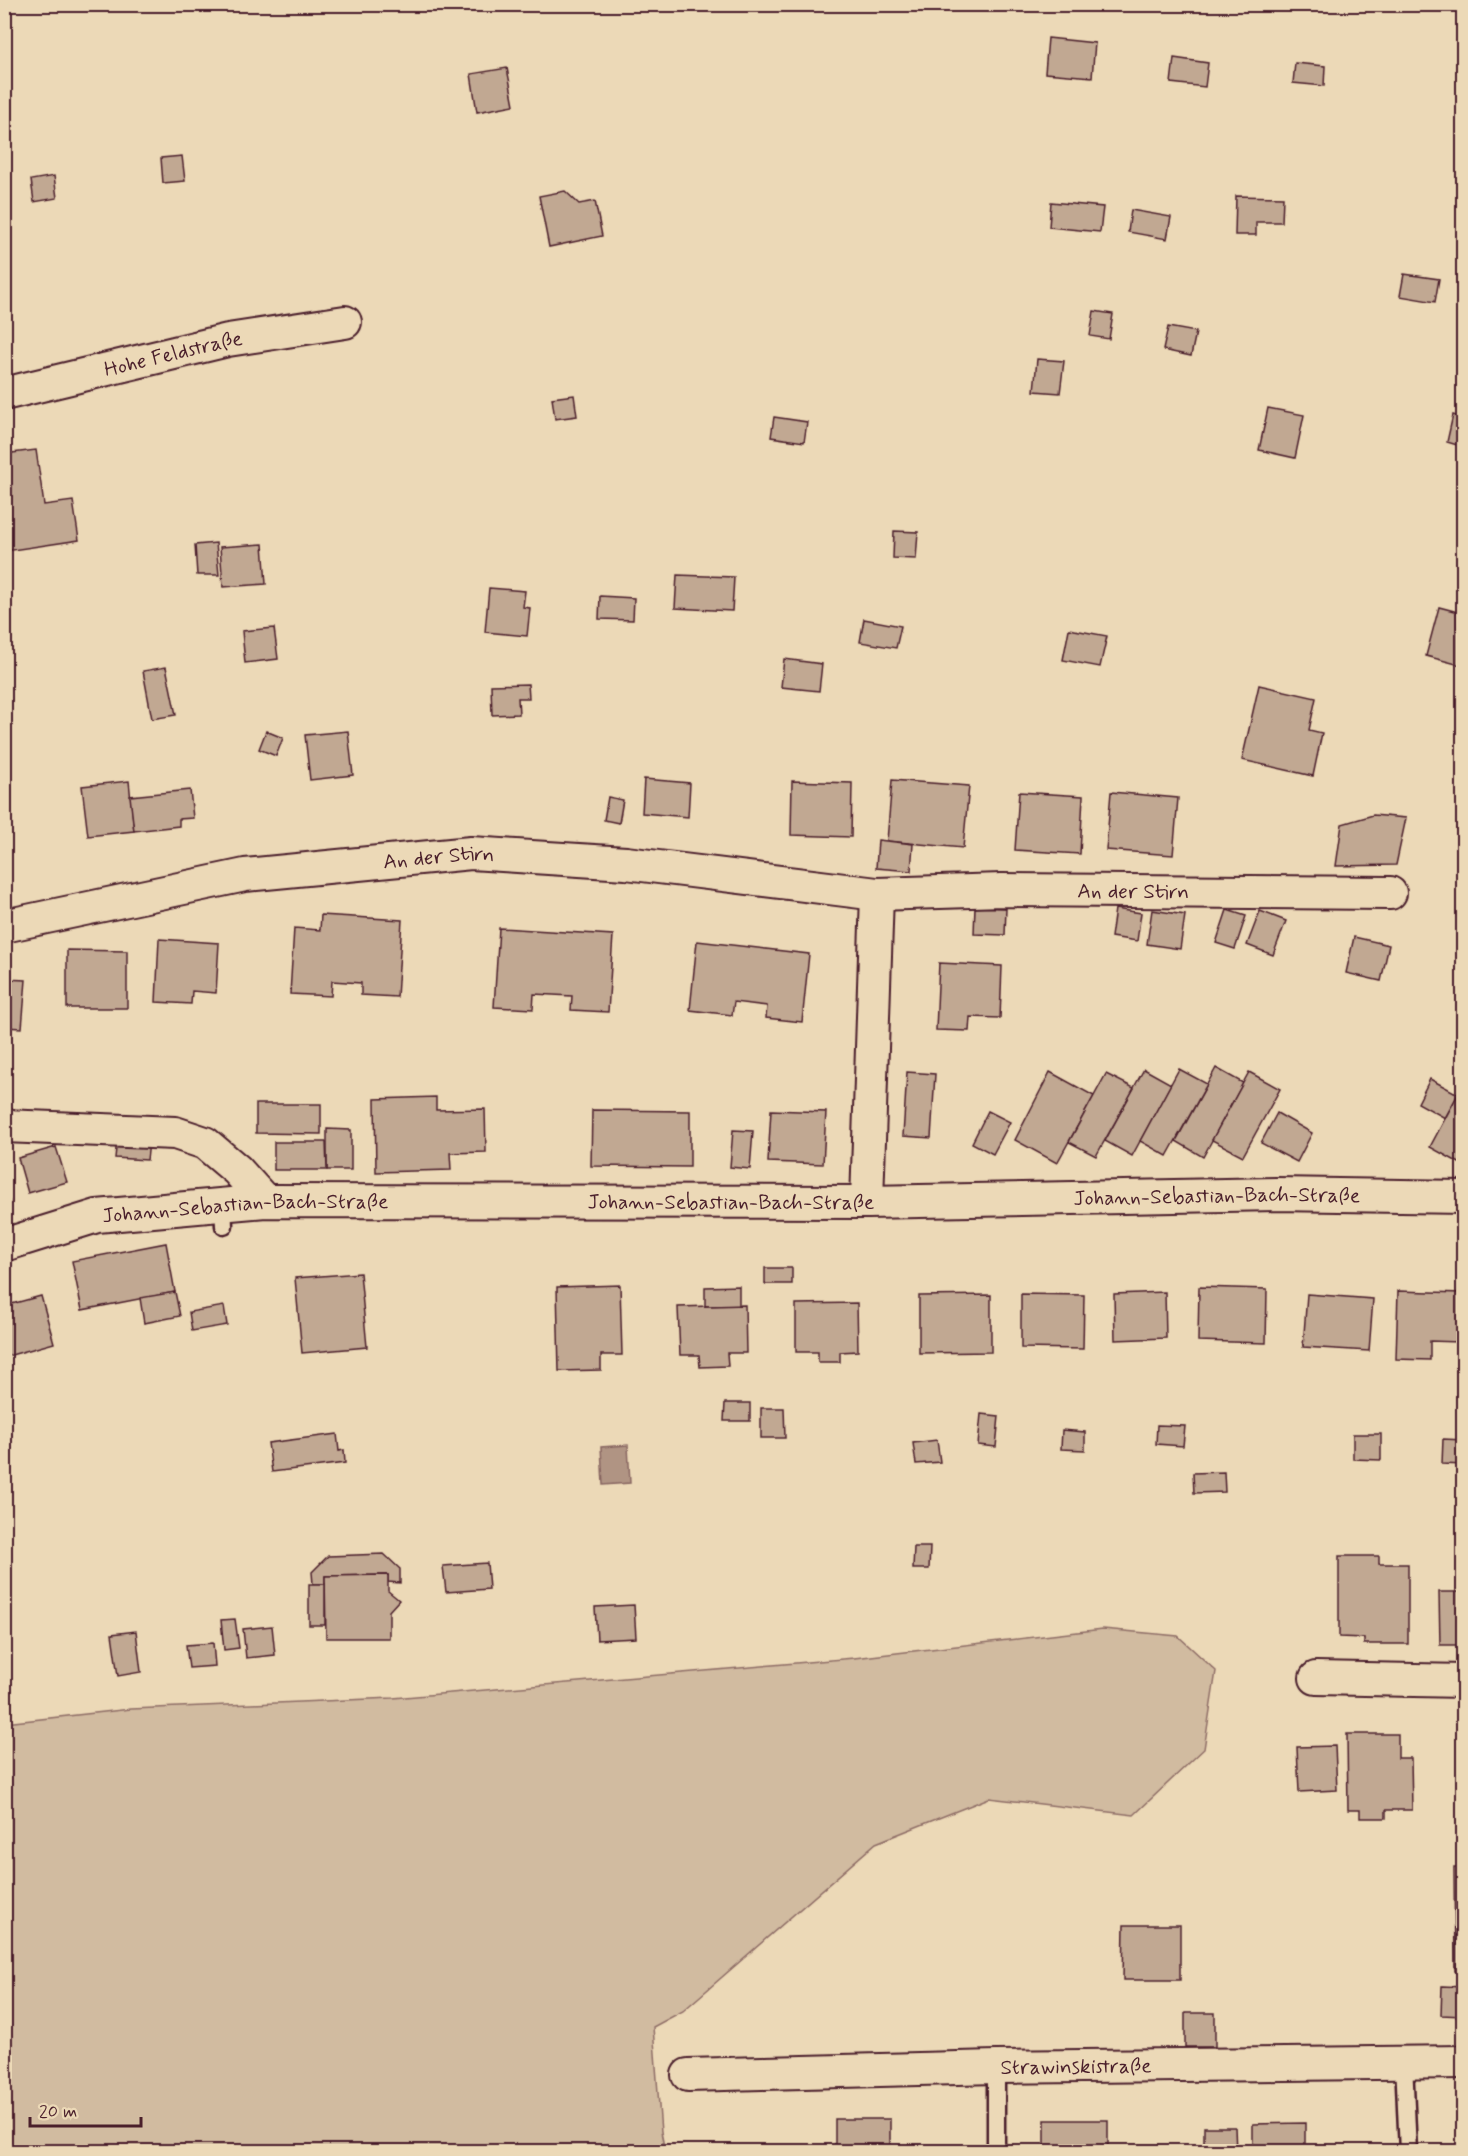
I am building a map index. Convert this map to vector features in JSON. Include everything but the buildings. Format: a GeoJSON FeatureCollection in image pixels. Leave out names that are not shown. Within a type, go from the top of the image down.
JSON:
{"type":"FeatureCollection","features":[{"type":"Feature","properties":{"kind":"street","name":"Hohe Feldstraße"},"geometry":{"type":"LineString","coordinates":[[4,394],[228,340],[345,322]]}},
{"type":"Feature","properties":{"kind":"street","name":"An der Stirn"},"geometry":{"type":"LineString","coordinates":[[4,926],[245,874],[471,853],[626,863],[877,894],[1002,890],[1390,893]]}},
{"type":"Feature","properties":{"kind":"street"},"geometry":{"type":"LineString","coordinates":[[867,1202],[877,894]]}},
{"type":"Feature","properties":{"kind":"street"},"geometry":{"type":"LineString","coordinates":[[4,1126],[175,1133],[205,1143],[237,1170],[264,1201]]}},
{"type":"Feature","properties":{"kind":"street","name":"Johann-Sebastian-Bach-Straße"},"geometry":{"type":"LineString","coordinates":[[4,1245],[97,1216],[224,1215],[264,1201],[867,1202],[1276,1194],[1464,1197]]}},
{"type":"Feature","properties":{"kind":"street"},"geometry":{"type":"LineString","coordinates":[[1316,1678],[1464,1681]]}},
{"type":"Feature","properties":{"kind":"street","name":"Strawinskistraße"},"geometry":{"type":"LineString","coordinates":[[688,2074],[996,2067],[1464,2062]]}},
{"type":"Feature","properties":{"kind":"lane"},"geometry":{"type":"LineString","coordinates":[[1404,2062],[1408,2151]]}},
{"type":"Feature","properties":{"kind":"lane"},"geometry":{"type":"LineString","coordinates":[[996,2067],[996,2151]]}},
{"type":"Feature","properties":{"kind":"shaded area"},"geometry":{"type":"Polygon","coordinates":[[[628,1445],[630,1483],[603,1485],[601,1447],[628,1445]]]}},
{"type":"Feature","properties":{"kind":"shaded area"},"geometry":{"type":"Polygon","coordinates":[[[1103,1629],[1178,1636],[1216,1671],[1204,1749],[1134,1815],[989,1798],[876,1843],[683,2011],[653,2027],[661,2132],[665,2151],[5,2151],[5,1723],[131,1709],[393,1698],[854,1658],[1103,1629]]]}}]}
